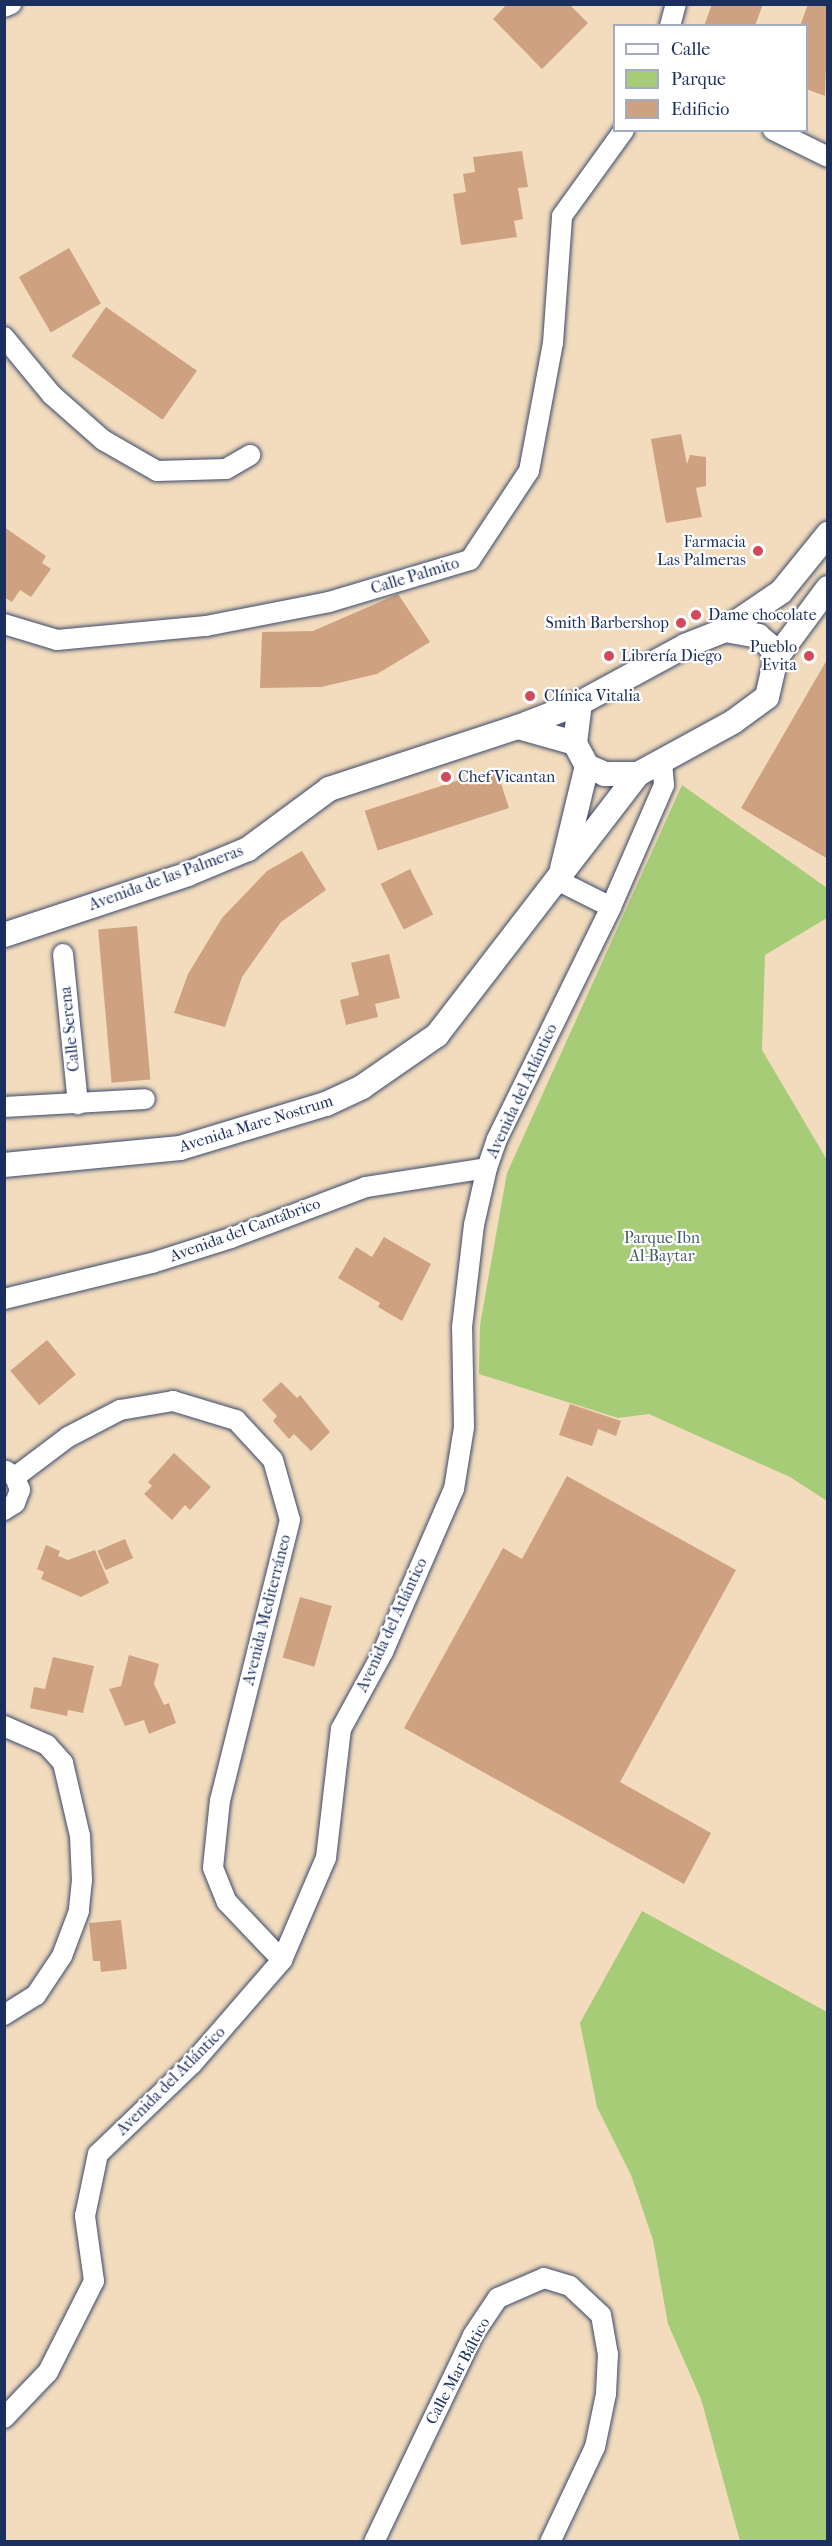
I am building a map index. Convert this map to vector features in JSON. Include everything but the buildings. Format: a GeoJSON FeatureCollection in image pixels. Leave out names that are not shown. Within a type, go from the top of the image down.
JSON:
{"type":"FeatureCollection","features":[{"type":"Feature","properties":{"kind":"street"},"geometry":{"type":"LineString","coordinates":[[4,7],[11,4]]}},
{"type":"Feature","properties":{"kind":"street"},"geometry":{"type":"LineString","coordinates":[[671,24],[676,4]]}},
{"type":"Feature","properties":{"kind":"street","name":"Calle Palmito"},"geometry":{"type":"LineString","coordinates":[[4,624],[57,640],[206,626],[329,602],[470,560],[529,471],[553,343],[562,216],[623,132]]}},
{"type":"Feature","properties":{"kind":"street"},"geometry":{"type":"LineString","coordinates":[[777,132],[828,157]]}},
{"type":"Feature","properties":{"kind":"street"},"geometry":{"type":"LineString","coordinates":[[4,337],[52,395],[102,440],[157,471],[226,469],[250,455]]}},
{"type":"Feature","properties":{"kind":"street"},"geometry":{"type":"LineString","coordinates":[[725,630],[781,592],[828,534]]}},
{"type":"Feature","properties":{"kind":"street"},"geometry":{"type":"LineString","coordinates":[[580,703],[575,743],[587,766],[605,774],[638,774],[758,704],[772,687],[776,658],[828,588]]}},
{"type":"Feature","properties":{"kind":"street"},"geometry":{"type":"LineString","coordinates":[[725,630],[759,636],[776,658]]}},
{"type":"Feature","properties":{"kind":"street","name":"Avenida de las Palmeras"},"geometry":{"type":"LineString","coordinates":[[4,935],[188,874],[248,849],[329,789],[518,728],[580,703],[685,646],[725,630]]}},
{"type":"Feature","properties":{"kind":"street"},"geometry":{"type":"LineString","coordinates":[[518,728],[575,743]]}},
{"type":"Feature","properties":{"kind":"street","name":"Avenida del Atlántico"},"geometry":{"type":"LineString","coordinates":[[4,2418],[48,2372],[94,2281],[85,2216],[98,2154],[192,2064],[282,1960],[326,1858],[341,1729],[383,1652],[454,1489],[464,1427],[462,1327],[474,1225],[487,1168],[497,1139],[611,907],[664,785],[662,762]]}},
{"type":"Feature","properties":{"kind":"street","name":"Avenida Mare Nostrum"},"geometry":{"type":"LineString","coordinates":[[559,881],[587,766]]}},
{"type":"Feature","properties":{"kind":"street","name":"Avenida Mare Nostrum"},"geometry":{"type":"LineString","coordinates":[[4,1165],[180,1148],[344,1097],[437,1035],[559,881],[638,774]]}},
{"type":"Feature","properties":{"kind":"street"},"geometry":{"type":"LineString","coordinates":[[559,881],[611,907]]}},
{"type":"Feature","properties":{"kind":"street","name":"Calle Serena"},"geometry":{"type":"LineString","coordinates":[[63,954],[78,1104]]}},
{"type":"Feature","properties":{"kind":"street"},"geometry":{"type":"LineString","coordinates":[[4,1107],[145,1099]]}},
{"type":"Feature","properties":{"kind":"street","name":"Avenida del Cantábrico"},"geometry":{"type":"LineString","coordinates":[[4,1299],[152,1263],[231,1238],[366,1187],[487,1168]]}},
{"type":"Feature","properties":{"kind":"street","name":"Avenida Mediterráneo"},"geometry":{"type":"LineString","coordinates":[[10,1474],[68,1437],[120,1410],[173,1401],[236,1420],[273,1460],[290,1520],[220,1800],[213,1868],[226,1902],[282,1960]]}},
{"type":"Feature","properties":{"kind":"street"},"geometry":{"type":"LineString","coordinates":[[4,1510],[18,1497],[10,1474]]}},
{"type":"Feature","properties":{"kind":"street"},"geometry":{"type":"LineString","coordinates":[[4,1726],[47,1745],[63,1763],[80,1836],[82,1881],[79,1911],[62,1956],[36,1995],[4,2015]]}},
{"type":"Feature","properties":{"kind":"street","name":"Calle Mar Báltico"},"geometry":{"type":"LineString","coordinates":[[374,2541],[473,2335],[498,2298],[544,2278],[570,2286],[601,2315],[608,2354],[606,2394],[595,2447],[550,2541]]}},
{"type":"Feature","properties":{"kind":"green space","name":"Parque Ibn Al-Baytar"},"geometry":{"type":"Polygon","coordinates":[[[682,785],[827,888],[827,918],[765,955],[762,1050],[827,1160],[827,1501],[790,1477],[649,1414],[618,1418],[479,1374],[480,1325],[507,1173],[682,785]]]}},
{"type":"Feature","properties":{"kind":"green space"},"geometry":{"type":"Polygon","coordinates":[[[642,1911],[827,2012],[827,2541],[740,2541],[701,2399],[668,2324],[653,2240],[631,2175],[597,2107],[580,2023],[642,1911]]]}},
{"type":"Feature","properties":{"kind":"place","name":"Farmacia Las Palmeras"},"geometry":{"type":"Point","coordinates":[758,551]}},
{"type":"Feature","properties":{"kind":"place","name":"Dame chocolate"},"geometry":{"type":"Point","coordinates":[696,615]}},
{"type":"Feature","properties":{"kind":"place","name":"Smith Barbershop"},"geometry":{"type":"Point","coordinates":[681,623]}},
{"type":"Feature","properties":{"kind":"place","name":"Librería Diego"},"geometry":{"type":"Point","coordinates":[609,656]}},
{"type":"Feature","properties":{"kind":"place","name":"Pueblo Evita"},"geometry":{"type":"Point","coordinates":[809,656]}},
{"type":"Feature","properties":{"kind":"place","name":"Clínica Vitalia"},"geometry":{"type":"Point","coordinates":[530,696]}},
{"type":"Feature","properties":{"kind":"place","name":"Chef Vicantan"},"geometry":{"type":"Point","coordinates":[446,777]}}]}
